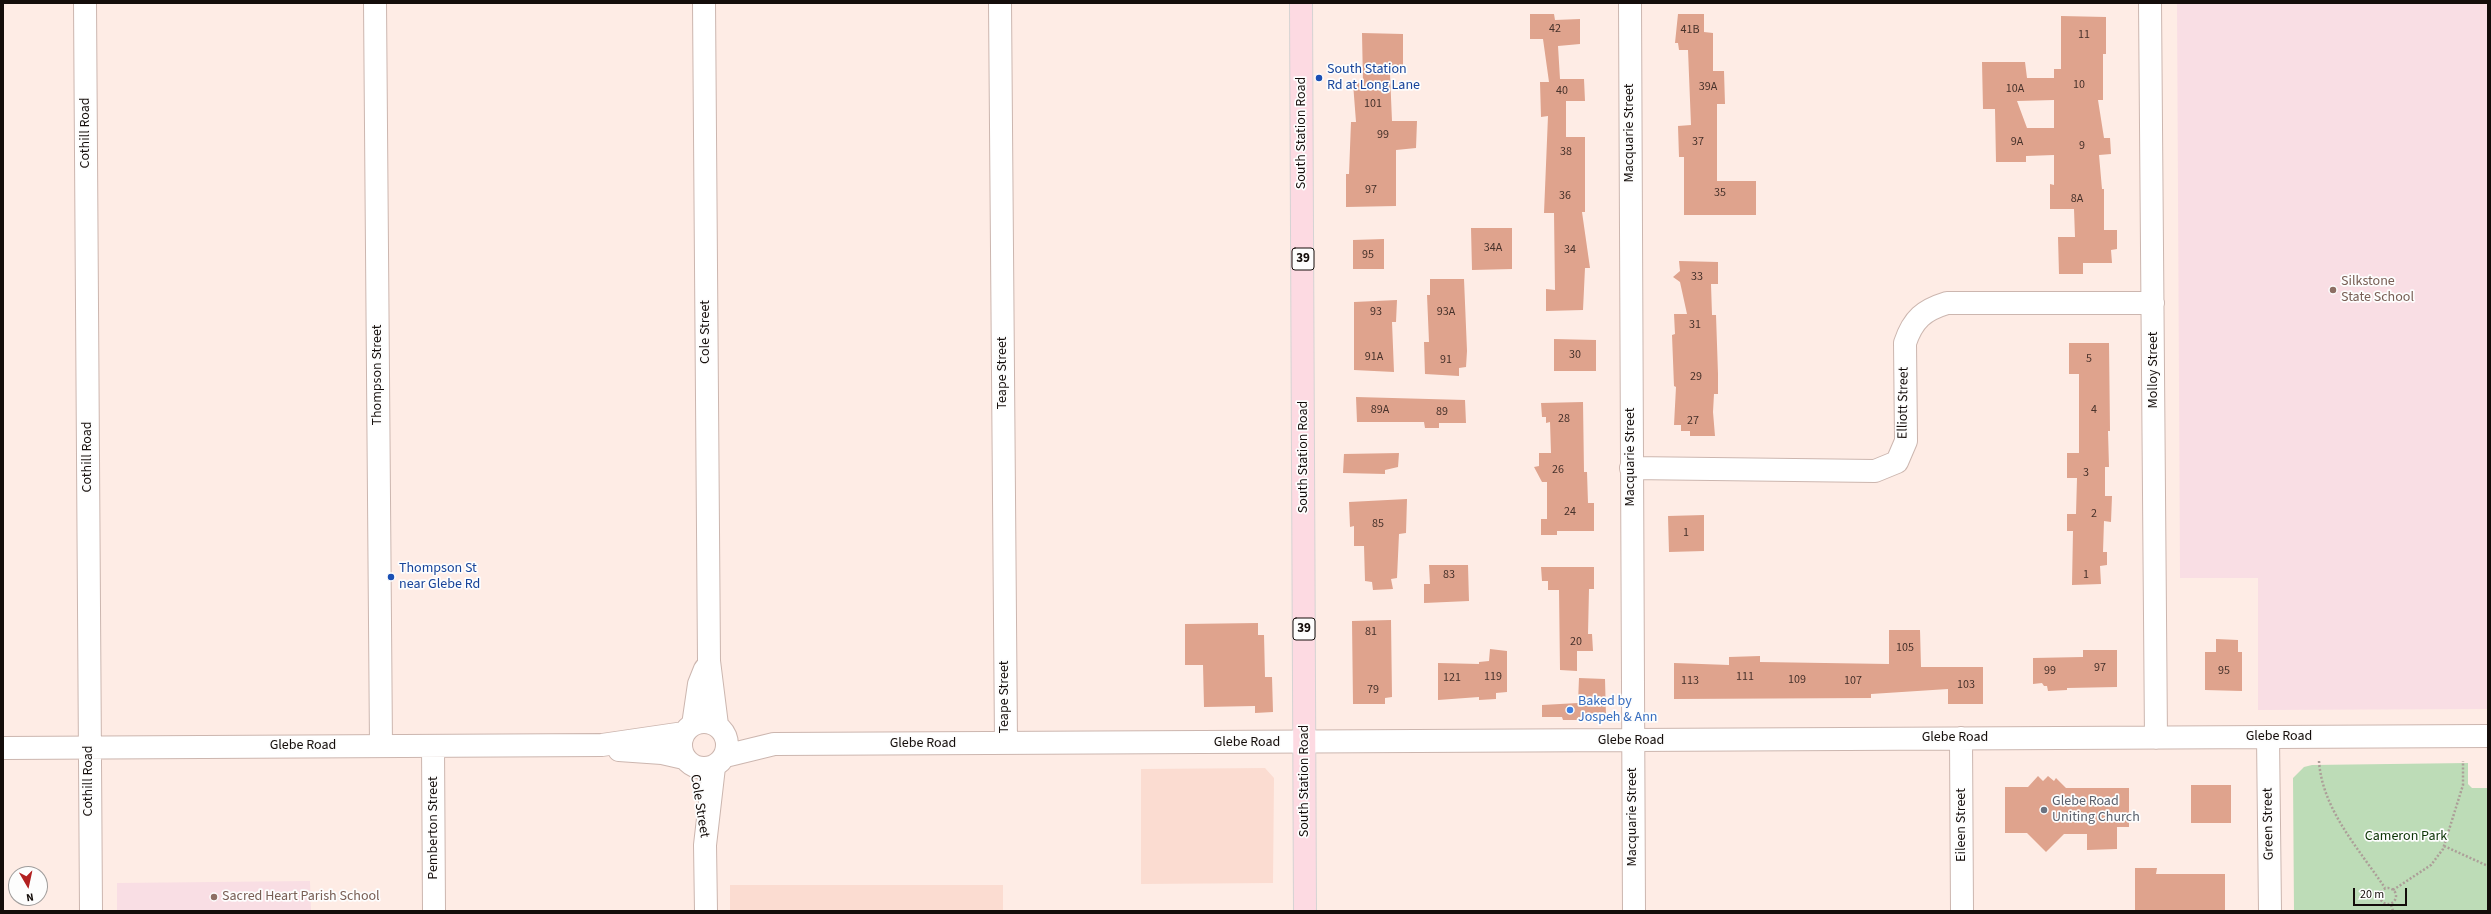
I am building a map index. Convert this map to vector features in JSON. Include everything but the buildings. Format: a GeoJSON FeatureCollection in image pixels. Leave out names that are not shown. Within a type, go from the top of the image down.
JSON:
{"type":"FeatureCollection","features":[{"type":"Feature","properties":{"kind":"main road","name":"South Station Road"},"geometry":{"type":"LineString","coordinates":[[1302,3],[1305,911]]}},
{"type":"Feature","properties":{"kind":"street","name":"Cothill Road"},"geometry":{"type":"LineString","coordinates":[[85,3],[91,911]]}},
{"type":"Feature","properties":{"kind":"street","name":"Thompson Street"},"geometry":{"type":"LineString","coordinates":[[375,3],[381,746]]}},
{"type":"Feature","properties":{"kind":"street","name":"Cole Street"},"geometry":{"type":"LineString","coordinates":[[704,3],[709,661],[721,729],[728,740],[704,762],[706,911]]}},
{"type":"Feature","properties":{"kind":"street","name":"Teape Street"},"geometry":{"type":"LineString","coordinates":[[1000,3],[1006,743]]}},
{"type":"Feature","properties":{"kind":"street","name":"Macquarie Street"},"geometry":{"type":"LineString","coordinates":[[1630,3],[1634,911]]}},
{"type":"Feature","properties":{"kind":"street","name":"Molloy Street"},"geometry":{"type":"LineString","coordinates":[[2150,3],[2156,738]]}},
{"type":"Feature","properties":{"kind":"street","name":"Elliott Street"},"geometry":{"type":"LineString","coordinates":[[1631,468],[1875,471],[1897,462],[1906,441],[1905,343],[1909,331],[1929,308],[1947,303],[2153,303]]}},
{"type":"Feature","properties":{"kind":"street","name":"Cole Street"},"geometry":{"type":"LineString","coordinates":[[704,762],[681,745],[689,729],[699,684],[709,661]]}},
{"type":"Feature","properties":{"kind":"street","name":"Glebe Road"},"geometry":{"type":"LineString","coordinates":[[3,748],[602,745],[689,729],[705,722],[721,729],[774,744]]}},
{"type":"Feature","properties":{"kind":"street","name":"Glebe Road"},"geometry":{"type":"LineString","coordinates":[[602,745],[633,752],[662,753],[704,762],[774,744],[1304,743],[2488,736]]}},
{"type":"Feature","properties":{"kind":"street","name":"Green Street"},"geometry":{"type":"LineString","coordinates":[[2268,737],[2270,911]]}},
{"type":"Feature","properties":{"kind":"street","name":"Eileen Street"},"geometry":{"type":"LineString","coordinates":[[1961,738],[1962,911]]}},
{"type":"Feature","properties":{"kind":"street","name":"Pemberton Street"},"geometry":{"type":"LineString","coordinates":[[433,746],[434,911]]}},
{"type":"Feature","properties":{"kind":"path"},"geometry":{"type":"LineString","coordinates":[[2318,761],[2320,781],[2328,802],[2385,888],[2393,890],[2396,894],[2396,900],[2391,905]]}},
{"type":"Feature","properties":{"kind":"path"},"geometry":{"type":"LineString","coordinates":[[2393,890],[2431,865],[2444,846],[2463,785],[2463,761]]}},
{"type":"Feature","properties":{"kind":"path"},"geometry":{"type":"LineString","coordinates":[[2444,846],[2488,866]]}},
{"type":"Feature","properties":{"kind":"path"},"geometry":{"type":"LineString","coordinates":[[2385,888],[2380,892],[2379,899],[2384,904],[2391,905]]}},
{"type":"Feature","properties":{"kind":"path"},"geometry":{"type":"LineString","coordinates":[[2391,905],[2393,911]]}},
{"type":"Feature","properties":{"kind":"shaded area","name":"Silkstone State School"},"geometry":{"type":"Polygon","coordinates":[[[2177,3],[2488,3],[2488,709],[2258,710],[2258,578],[2180,578],[2177,3]]]}},
{"type":"Feature","properties":{"kind":"shaded area"},"geometry":{"type":"Polygon","coordinates":[[[1265,768],[1274,778],[1273,883],[1141,884],[1141,769],[1265,768]]]}},
{"type":"Feature","properties":{"kind":"shaded area","name":"Sacred Heart Parish School"},"geometry":{"type":"Polygon","coordinates":[[[310,881],[311,911],[117,911],[117,883],[310,881]]]}},
{"type":"Feature","properties":{"kind":"shaded area"},"geometry":{"type":"Polygon","coordinates":[[[730,885],[1003,885],[1003,911],[730,911],[730,885]]]}},
{"type":"Feature","properties":{"kind":"green space","name":"Cameron Park"},"geometry":{"type":"Polygon","coordinates":[[[2468,763],[2468,784],[2472,788],[2488,788],[2488,911],[2294,911],[2293,778],[2304,767],[2312,765],[2468,763]]]}},
{"type":"Feature","properties":{"kind":"place","name":"South Station Rd at Long Lane"},"geometry":{"type":"Point","coordinates":[1319,78]}},
{"type":"Feature","properties":{"kind":"place","name":"Silkstone State School"},"geometry":{"type":"Point","coordinates":[2333,290]}},
{"type":"Feature","properties":{"kind":"place","name":"Thompson St near Glebe Rd"},"geometry":{"type":"Point","coordinates":[391,577]}},
{"type":"Feature","properties":{"kind":"place","name":"Baked by Jospeh & Ann"},"geometry":{"type":"Point","coordinates":[1570,710]}},
{"type":"Feature","properties":{"kind":"place","name":"Glebe Road Uniting Church"},"geometry":{"type":"Point","coordinates":[2044,810]}},
{"type":"Feature","properties":{"kind":"place","name":"Sacred Heart Parish School"},"geometry":{"type":"Point","coordinates":[214,897]}}]}
